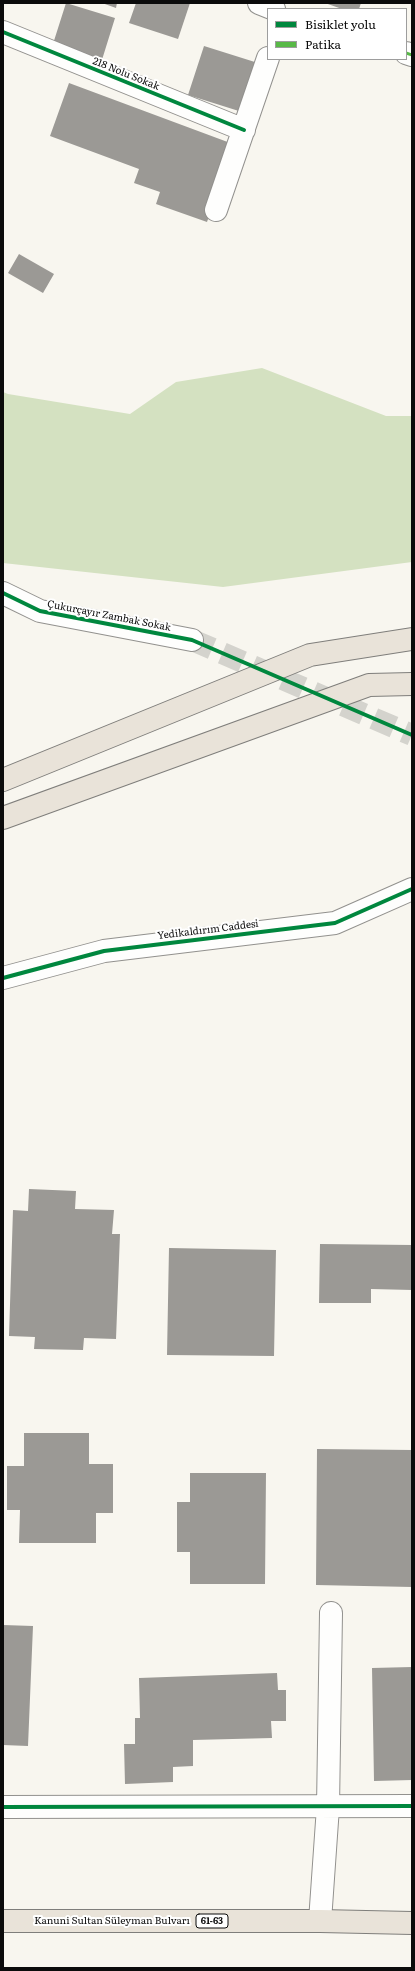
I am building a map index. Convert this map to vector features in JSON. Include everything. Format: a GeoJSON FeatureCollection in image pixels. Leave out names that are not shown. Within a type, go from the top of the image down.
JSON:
{"type":"FeatureCollection","features":[{"type":"Feature","properties":{"kind":"main road"},"geometry":{"type":"LineString","coordinates":[[3,780],[310,655],[412,639]]}},
{"type":"Feature","properties":{"kind":"main road"},"geometry":{"type":"LineString","coordinates":[[3,818],[369,685],[412,684]]}},
{"type":"Feature","properties":{"kind":"main road","name":"Kanuni Sultan Süleyman Bulvarı"},"geometry":{"type":"LineString","coordinates":[[8,1921],[320,1921],[412,1923]]}},
{"type":"Feature","properties":{"kind":"street"},"geometry":{"type":"LineString","coordinates":[[259,3],[272,8]]}},
{"type":"Feature","properties":{"kind":"street","name":"218 Nolu Sokak"},"geometry":{"type":"LineString","coordinates":[[3,32],[244,130]]}},
{"type":"Feature","properties":{"kind":"street"},"geometry":{"type":"LineString","coordinates":[[216,210],[267,60]]}},
{"type":"Feature","properties":{"kind":"street","name":"Çukurçayır Zambak Sokak"},"geometry":{"type":"LineString","coordinates":[[3,593],[40,611],[192,640]]}},
{"type":"Feature","properties":{"kind":"street","name":"Yedikaldırım Caddesi"},"geometry":{"type":"LineString","coordinates":[[3,978],[104,951],[335,923],[412,889]]}},
{"type":"Feature","properties":{"kind":"street"},"geometry":{"type":"LineString","coordinates":[[320,1921],[328,1807],[331,1613]]}},
{"type":"Feature","properties":{"kind":"street"},"geometry":{"type":"LineString","coordinates":[[3,1807],[412,1806]]}},
{"type":"Feature","properties":{"kind":"green space"},"geometry":{"type":"Polygon","coordinates":[[[262,368],[386,416],[412,416],[412,562],[223,587],[3,563],[3,392],[130,414],[176,382],[262,368]]]}},
{"type":"Feature","properties":{"kind":"building"},"geometry":{"type":"Polygon","coordinates":[[[66,3],[115,18],[101,63],[52,47],[66,3]]]}},
{"type":"Feature","properties":{"kind":"building"},"geometry":{"type":"Polygon","coordinates":[[[102,3],[117,3],[116,8],[102,3]]]}},
{"type":"Feature","properties":{"kind":"building"},"geometry":{"type":"Polygon","coordinates":[[[136,3],[190,3],[178,39],[129,23],[136,3]]]}},
{"type":"Feature","properties":{"kind":"building"},"geometry":{"type":"Polygon","coordinates":[[[325,3],[361,3],[359,8],[339,8],[325,3]]]}},
{"type":"Feature","properties":{"kind":"building"},"geometry":{"type":"Polygon","coordinates":[[[204,46],[258,63],[242,112],[188,95],[204,46]]]}},
{"type":"Feature","properties":{"kind":"building"},"geometry":{"type":"Polygon","coordinates":[[[69,83],[233,144],[207,222],[156,204],[160,192],[134,183],[139,169],[50,136],[69,83]]]}},
{"type":"Feature","properties":{"kind":"building"},"geometry":{"type":"Polygon","coordinates":[[[19,254],[54,274],[43,293],[8,273],[19,254]]]}},
{"type":"Feature","properties":{"kind":"building"},"geometry":{"type":"Polygon","coordinates":[[[29,1189],[76,1191],[75,1209],[114,1210],[112,1234],[120,1234],[116,1339],[84,1338],[83,1350],[34,1349],[35,1337],[9,1336],[13,1210],[28,1211],[29,1189]]]}},
{"type":"Feature","properties":{"kind":"building"},"geometry":{"type":"Polygon","coordinates":[[[320,1244],[412,1245],[412,1290],[371,1289],[371,1303],[319,1303],[320,1244]]]}},
{"type":"Feature","properties":{"kind":"building"},"geometry":{"type":"Polygon","coordinates":[[[169,1248],[276,1250],[274,1356],[167,1355],[169,1248]]]}},
{"type":"Feature","properties":{"kind":"building"},"geometry":{"type":"Polygon","coordinates":[[[24,1433],[89,1433],[89,1464],[113,1464],[113,1513],[96,1513],[96,1543],[19,1543],[20,1510],[7,1510],[7,1466],[24,1466],[24,1433]]]}},
{"type":"Feature","properties":{"kind":"building"},"geometry":{"type":"Polygon","coordinates":[[[317,1449],[412,1450],[412,1587],[316,1585],[317,1449]]]}},
{"type":"Feature","properties":{"kind":"building"},"geometry":{"type":"Polygon","coordinates":[[[190,1473],[266,1473],[265,1584],[190,1584],[190,1552],[177,1552],[177,1502],[190,1502],[190,1473]]]}},
{"type":"Feature","properties":{"kind":"building"},"geometry":{"type":"Polygon","coordinates":[[[3,1625],[33,1626],[28,1746],[3,1745],[3,1625]]]}},
{"type":"Feature","properties":{"kind":"building"},"geometry":{"type":"Polygon","coordinates":[[[412,1667],[412,1780],[374,1781],[372,1668],[412,1667]]]}},
{"type":"Feature","properties":{"kind":"building"},"geometry":{"type":"Polygon","coordinates":[[[277,1673],[278,1690],[286,1690],[286,1721],[271,1721],[272,1738],[193,1740],[193,1766],[173,1767],[173,1782],[125,1784],[124,1744],[135,1744],[135,1718],[140,1718],[139,1678],[277,1673]]]}},
{"type":"Feature","properties":{"kind":"tunnel"},"geometry":{"type":"LineString","coordinates":[[192,640],[412,735]]}},
{"type":"Feature","properties":{"kind":"marked path"},"geometry":{"type":"LineString","coordinates":[[407,53],[412,55]]}},
{"type":"Feature","properties":{"kind":"cycle path"},"geometry":{"type":"LineString","coordinates":[[3,32],[244,130]]}},
{"type":"Feature","properties":{"kind":"cycle path"},"geometry":{"type":"LineString","coordinates":[[3,593],[40,611],[192,640],[412,735]]}},
{"type":"Feature","properties":{"kind":"cycle path"},"geometry":{"type":"LineString","coordinates":[[3,978],[104,951],[335,923],[412,889]]}},
{"type":"Feature","properties":{"kind":"cycle path"},"geometry":{"type":"LineString","coordinates":[[3,1807],[412,1806]]}}]}
